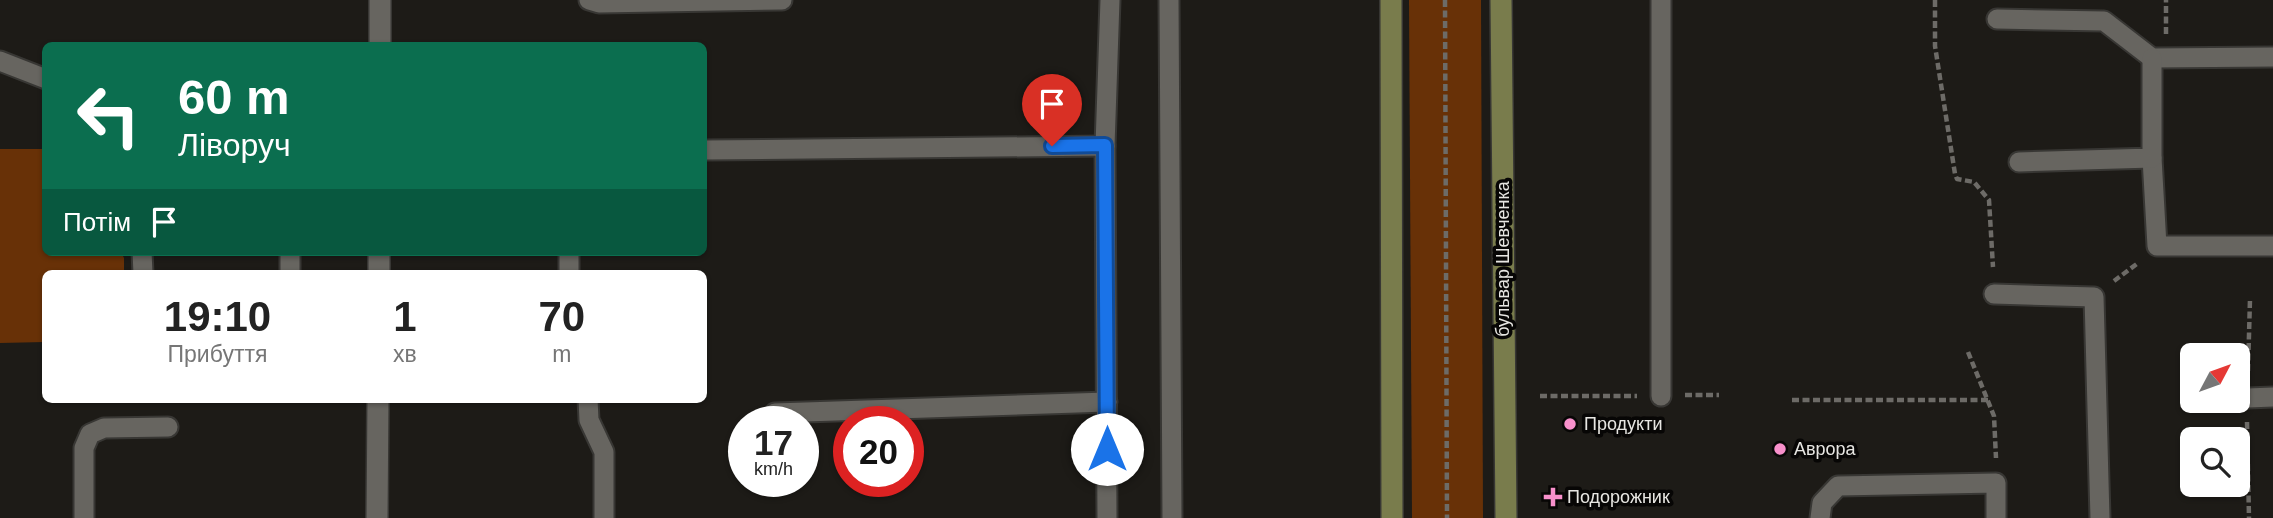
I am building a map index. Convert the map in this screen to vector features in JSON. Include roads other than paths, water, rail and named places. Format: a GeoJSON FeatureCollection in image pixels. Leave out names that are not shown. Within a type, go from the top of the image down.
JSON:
{"type":"FeatureCollection","features":[{"type":"Feature","properties":{"kind":"main road"},"geometry":{"type":"LineString","coordinates":[[1391,0],[1392,518]]}},
{"type":"Feature","properties":{"kind":"main road","name":"бульвар Шевченка"},"geometry":{"type":"LineString","coordinates":[[1501,0],[1506,518]]}},
{"type":"Feature","properties":{"kind":"street"},"geometry":{"type":"LineString","coordinates":[[380,0],[380,42]]}},
{"type":"Feature","properties":{"kind":"street"},"geometry":{"type":"LineString","coordinates":[[377,518],[378,403]]}},
{"type":"Feature","properties":{"kind":"lane"},"geometry":{"type":"LineString","coordinates":[[589,0],[600,3],[782,0]]}},
{"type":"Feature","properties":{"kind":"lane"},"geometry":{"type":"LineString","coordinates":[[1107,518],[1105,145],[1110,0]]}},
{"type":"Feature","properties":{"kind":"lane"},"geometry":{"type":"LineString","coordinates":[[1169,0],[1172,518]]}},
{"type":"Feature","properties":{"kind":"lane"},"geometry":{"type":"LineString","coordinates":[[1661,0],[1661,396]]}},
{"type":"Feature","properties":{"kind":"lane"},"geometry":{"type":"LineString","coordinates":[[1997,19],[2104,21],[2152,58],[2273,57]]}},
{"type":"Feature","properties":{"kind":"lane"},"geometry":{"type":"LineString","coordinates":[[2152,58],[2152,158],[2157,246],[2273,246]]}},
{"type":"Feature","properties":{"kind":"lane"},"geometry":{"type":"LineString","coordinates":[[0,61],[42,77]]}},
{"type":"Feature","properties":{"kind":"lane"},"geometry":{"type":"LineString","coordinates":[[707,150],[1105,145]]}},
{"type":"Feature","properties":{"kind":"lane"},"geometry":{"type":"LineString","coordinates":[[2019,162],[2152,158]]}},
{"type":"Feature","properties":{"kind":"lane"},"geometry":{"type":"LineString","coordinates":[[1994,294],[2094,297],[2100,518]]}},
{"type":"Feature","properties":{"kind":"lane"},"geometry":{"type":"LineString","coordinates":[[2250,398],[2273,397]]}},
{"type":"Feature","properties":{"kind":"lane"},"geometry":{"type":"LineString","coordinates":[[819,412],[1107,402]]}},
{"type":"Feature","properties":{"kind":"lane"},"geometry":{"type":"LineString","coordinates":[[588,403],[589,420],[604,452],[604,518]]}},
{"type":"Feature","properties":{"kind":"lane"},"geometry":{"type":"LineString","coordinates":[[84,518],[84,448],[90,434],[104,428],[168,427]]}},
{"type":"Feature","properties":{"kind":"lane"},"geometry":{"type":"LineString","coordinates":[[1820,518],[1822,503],[1838,486],[1996,483],[1996,518]]}},
{"type":"Feature","properties":{"kind":"place","name":"Продукти"},"geometry":{"type":"Point","coordinates":[1570,424]}},
{"type":"Feature","properties":{"kind":"place","name":"Аврора"},"geometry":{"type":"Point","coordinates":[1780,449]}},
{"type":"Feature","properties":{"kind":"place","name":"Подорожник"},"geometry":{"type":"Point","coordinates":[1553,497]}}]}
